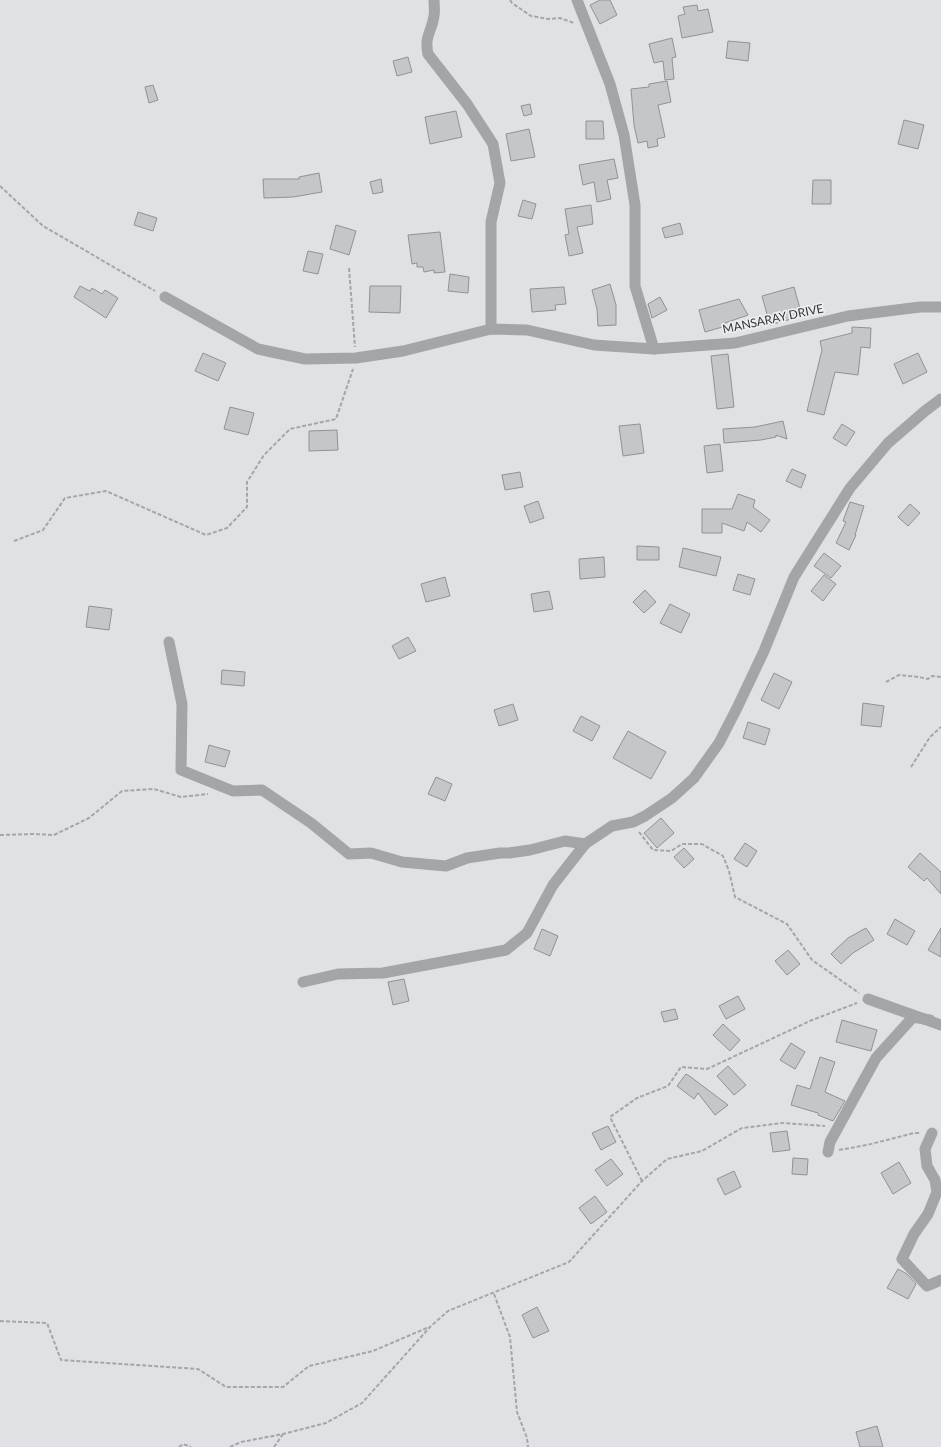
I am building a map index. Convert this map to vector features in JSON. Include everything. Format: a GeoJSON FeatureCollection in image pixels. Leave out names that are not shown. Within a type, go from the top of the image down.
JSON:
{"type":"FeatureCollection","features":[{"type":"Feature","properties":{"kind":"street"},"geometry":{"type":"LineString","coordinates":[[434,0],[434,16],[427,37],[426,46],[428,54],[467,104],[493,144],[500,183],[491,222],[491,329]]}},
{"type":"Feature","properties":{"kind":"street"},"geometry":{"type":"LineString","coordinates":[[577,0],[610,84],[624,135],[635,205],[635,286],[654,349]]}},
{"type":"Feature","properties":{"kind":"street","name":"MANSARAY DRIVE"},"geometry":{"type":"LineString","coordinates":[[165,297],[258,349],[305,359],[356,358],[403,350],[491,329],[527,330],[594,345],[654,349],[735,343],[848,316],[920,307],[941,307]]}},
{"type":"Feature","properties":{"kind":"street"},"geometry":{"type":"LineString","coordinates":[[303,982],[338,974],[383,973],[506,950],[527,933],[552,885],[585,844],[612,826],[633,822],[672,798],[694,778],[719,742],[737,708],[764,651],[794,577],[850,488],[888,443],[941,399]]}},
{"type":"Feature","properties":{"kind":"street"},"geometry":{"type":"LineString","coordinates":[[169,642],[182,704],[181,770],[234,791],[262,790],[311,823],[349,854],[371,853],[402,862],[446,866],[467,858],[530,850],[565,841],[585,844]]}},
{"type":"Feature","properties":{"kind":"street"},"geometry":{"type":"LineString","coordinates":[[868,999],[941,1025]]}},
{"type":"Feature","properties":{"kind":"street"},"geometry":{"type":"LineString","coordinates":[[828,1152],[830,1142],[876,1058],[913,1017],[930,1020]]}},
{"type":"Feature","properties":{"kind":"street"},"geometry":{"type":"LineString","coordinates":[[932,1133],[925,1148],[928,1166],[935,1180],[937,1192],[928,1214],[914,1234],[902,1259],[927,1286],[941,1280]]}},
{"type":"Feature","properties":{"kind":"path"},"geometry":{"type":"LineString","coordinates":[[510,0],[531,16],[548,19],[560,18],[589,28]]}},
{"type":"Feature","properties":{"kind":"path"},"geometry":{"type":"LineString","coordinates":[[0,186],[42,226],[165,297]]}},
{"type":"Feature","properties":{"kind":"path"},"geometry":{"type":"LineString","coordinates":[[14,541],[43,530],[64,498],[106,491],[206,535],[227,528],[247,507],[246,482],[264,455],[290,429],[336,419],[356,358],[348,268]]}},
{"type":"Feature","properties":{"kind":"path"},"geometry":{"type":"LineString","coordinates":[[886,682],[899,675],[928,679],[932,676],[941,677]]}},
{"type":"Feature","properties":{"kind":"path"},"geometry":{"type":"LineString","coordinates":[[911,767],[930,737],[941,727]]}},
{"type":"Feature","properties":{"kind":"path"},"geometry":{"type":"LineString","coordinates":[[0,835],[54,835],[89,818],[122,791],[154,789],[181,797],[211,794]]}},
{"type":"Feature","properties":{"kind":"path"},"geometry":{"type":"LineString","coordinates":[[633,822],[653,850],[671,851],[682,844],[702,844],[723,856],[729,871],[735,897],[787,924],[812,960],[868,999]]}},
{"type":"Feature","properties":{"kind":"path"},"geometry":{"type":"LineString","coordinates":[[642,1181],[610,1117],[638,1098],[668,1086],[681,1067],[707,1069],[812,1020],[868,999]]}},
{"type":"Feature","properties":{"kind":"path"},"geometry":{"type":"LineString","coordinates":[[230,1447],[241,1442],[283,1434],[326,1422],[362,1403],[430,1327],[448,1312],[570,1262],[642,1181],[667,1159],[702,1150],[742,1128],[783,1123],[822,1127],[841,1124]]}},
{"type":"Feature","properties":{"kind":"path"},"geometry":{"type":"LineString","coordinates":[[828,1152],[867,1145],[914,1133],[932,1133]]}},
{"type":"Feature","properties":{"kind":"path"},"geometry":{"type":"LineString","coordinates":[[494,1294],[510,1337],[517,1412],[527,1438],[528,1447]]}},
{"type":"Feature","properties":{"kind":"path"},"geometry":{"type":"LineString","coordinates":[[0,1321],[47,1322],[61,1360],[198,1369],[226,1387],[283,1387],[309,1366],[373,1351],[430,1327]]}},
{"type":"Feature","properties":{"kind":"path"},"geometry":{"type":"LineString","coordinates":[[274,1447],[283,1434]]}},
{"type":"Feature","properties":{"kind":"path"},"geometry":{"type":"LineString","coordinates":[[179,1447],[183,1444],[191,1447]]}},
{"type":"Feature","properties":{"kind":"building"},"geometry":{"type":"Polygon","coordinates":[[[600,0],[610,0],[617,15],[600,24],[590,5],[600,0]]]}},
{"type":"Feature","properties":{"kind":"building"},"geometry":{"type":"Polygon","coordinates":[[[697,5],[698,11],[708,9],[713,32],[682,38],[678,16],[685,14],[683,7],[697,5]]]}},
{"type":"Feature","properties":{"kind":"building"},"geometry":{"type":"Polygon","coordinates":[[[672,38],[676,57],[672,58],[674,79],[665,80],[663,61],[654,63],[649,44],[672,38]]]}},
{"type":"Feature","properties":{"kind":"building"},"geometry":{"type":"Polygon","coordinates":[[[728,41],[750,43],[748,61],[726,58],[728,41]]]}},
{"type":"Feature","properties":{"kind":"building"},"geometry":{"type":"Polygon","coordinates":[[[408,57],[412,72],[397,76],[393,61],[408,57]]]}},
{"type":"Feature","properties":{"kind":"building"},"geometry":{"type":"Polygon","coordinates":[[[667,81],[671,102],[658,105],[665,137],[657,139],[658,146],[648,148],[647,141],[638,143],[634,125],[631,89],[649,87],[649,84],[667,81]]]}},
{"type":"Feature","properties":{"kind":"building"},"geometry":{"type":"Polygon","coordinates":[[[153,85],[158,100],[149,103],[145,87],[153,85]]]}},
{"type":"Feature","properties":{"kind":"building"},"geometry":{"type":"Polygon","coordinates":[[[530,104],[532,114],[524,116],[521,106],[530,104]]]}},
{"type":"Feature","properties":{"kind":"building"},"geometry":{"type":"Polygon","coordinates":[[[456,111],[462,137],[430,144],[425,117],[456,111]]]}},
{"type":"Feature","properties":{"kind":"building"},"geometry":{"type":"Polygon","coordinates":[[[904,120],[924,125],[918,149],[898,144],[904,120]]]}},
{"type":"Feature","properties":{"kind":"building"},"geometry":{"type":"Polygon","coordinates":[[[586,121],[603,121],[604,139],[586,139],[586,121]]]}},
{"type":"Feature","properties":{"kind":"building"},"geometry":{"type":"Polygon","coordinates":[[[529,129],[535,157],[511,161],[506,134],[529,129]]]}},
{"type":"Feature","properties":{"kind":"building"},"geometry":{"type":"Polygon","coordinates":[[[614,159],[618,178],[607,180],[611,199],[597,202],[594,182],[583,185],[579,165],[614,159]]]}},
{"type":"Feature","properties":{"kind":"building"},"geometry":{"type":"Polygon","coordinates":[[[319,173],[322,192],[293,197],[264,198],[263,179],[299,179],[299,177],[319,173]]]}},
{"type":"Feature","properties":{"kind":"building"},"geometry":{"type":"Polygon","coordinates":[[[381,179],[383,192],[373,194],[370,182],[381,179]]]}},
{"type":"Feature","properties":{"kind":"building"},"geometry":{"type":"Polygon","coordinates":[[[813,180],[831,180],[831,204],[812,204],[813,180]]]}},
{"type":"Feature","properties":{"kind":"building"},"geometry":{"type":"Polygon","coordinates":[[[523,200],[536,204],[532,219],[518,216],[523,200]]]}},
{"type":"Feature","properties":{"kind":"building"},"geometry":{"type":"Polygon","coordinates":[[[591,205],[593,224],[577,227],[583,253],[569,256],[565,235],[569,234],[565,209],[591,205]]]}},
{"type":"Feature","properties":{"kind":"building"},"geometry":{"type":"Polygon","coordinates":[[[138,212],[157,218],[153,231],[134,225],[138,212]]]}},
{"type":"Feature","properties":{"kind":"building"},"geometry":{"type":"Polygon","coordinates":[[[680,223],[683,234],[665,238],[662,228],[680,223]]]}},
{"type":"Feature","properties":{"kind":"building"},"geometry":{"type":"Polygon","coordinates":[[[336,225],[356,231],[349,255],[330,249],[336,225]]]}},
{"type":"Feature","properties":{"kind":"building"},"geometry":{"type":"Polygon","coordinates":[[[440,232],[445,272],[434,273],[434,270],[424,272],[423,267],[417,267],[417,263],[412,264],[408,235],[440,232]]]}},
{"type":"Feature","properties":{"kind":"building"},"geometry":{"type":"Polygon","coordinates":[[[308,251],[323,254],[318,274],[303,271],[308,251]]]}},
{"type":"Feature","properties":{"kind":"building"},"geometry":{"type":"Polygon","coordinates":[[[450,274],[469,277],[468,293],[448,291],[450,274]]]}},
{"type":"Feature","properties":{"kind":"building"},"geometry":{"type":"Polygon","coordinates":[[[610,284],[616,305],[616,325],[598,326],[597,309],[592,290],[610,284]]]}},
{"type":"Feature","properties":{"kind":"building"},"geometry":{"type":"Polygon","coordinates":[[[80,286],[90,291],[92,288],[102,294],[105,290],[118,298],[106,318],[74,297],[80,286]]]}},
{"type":"Feature","properties":{"kind":"building"},"geometry":{"type":"Polygon","coordinates":[[[370,286],[401,286],[400,313],[369,312],[370,286]]]}},
{"type":"Feature","properties":{"kind":"building"},"geometry":{"type":"Polygon","coordinates":[[[564,287],[566,304],[555,305],[556,310],[532,312],[530,289],[564,287]]]}},
{"type":"Feature","properties":{"kind":"building"},"geometry":{"type":"Polygon","coordinates":[[[794,287],[802,316],[770,325],[762,296],[794,287]]]}},
{"type":"Feature","properties":{"kind":"building"},"geometry":{"type":"Polygon","coordinates":[[[660,297],[667,310],[652,318],[648,304],[660,297]]]}},
{"type":"Feature","properties":{"kind":"building"},"geometry":{"type":"Polygon","coordinates":[[[739,299],[748,315],[725,323],[726,326],[705,332],[699,310],[739,299]]]}},
{"type":"Feature","properties":{"kind":"building"},"geometry":{"type":"Polygon","coordinates":[[[852,327],[871,328],[870,348],[861,347],[858,375],[835,372],[824,415],[807,411],[822,350],[820,341],[852,333],[852,327]]]}},
{"type":"Feature","properties":{"kind":"building"},"geometry":{"type":"Polygon","coordinates":[[[203,353],[226,363],[218,381],[195,371],[203,353]]]}},
{"type":"Feature","properties":{"kind":"building"},"geometry":{"type":"Polygon","coordinates":[[[918,353],[927,372],[903,384],[894,364],[918,353]]]}},
{"type":"Feature","properties":{"kind":"building"},"geometry":{"type":"Polygon","coordinates":[[[728,354],[734,407],[717,409],[711,356],[728,354]]]}},
{"type":"Feature","properties":{"kind":"building"},"geometry":{"type":"Polygon","coordinates":[[[230,407],[254,413],[248,435],[224,429],[230,407]]]}},
{"type":"Feature","properties":{"kind":"building"},"geometry":{"type":"Polygon","coordinates":[[[783,421],[787,439],[776,435],[776,437],[761,440],[724,443],[723,429],[755,427],[783,421]]]}},
{"type":"Feature","properties":{"kind":"building"},"geometry":{"type":"Polygon","coordinates":[[[640,424],[644,453],[623,456],[619,426],[640,424]]]}},
{"type":"Feature","properties":{"kind":"building"},"geometry":{"type":"Polygon","coordinates":[[[842,424],[855,432],[846,446],[833,438],[842,424]]]}},
{"type":"Feature","properties":{"kind":"building"},"geometry":{"type":"Polygon","coordinates":[[[337,430],[338,450],[309,451],[309,431],[337,430]]]}},
{"type":"Feature","properties":{"kind":"building"},"geometry":{"type":"Polygon","coordinates":[[[720,444],[723,471],[707,473],[704,446],[720,444]]]}},
{"type":"Feature","properties":{"kind":"building"},"geometry":{"type":"Polygon","coordinates":[[[792,469],[806,475],[801,488],[786,481],[792,469]]]}},
{"type":"Feature","properties":{"kind":"building"},"geometry":{"type":"Polygon","coordinates":[[[520,472],[523,487],[505,490],[502,475],[520,472]]]}},
{"type":"Feature","properties":{"kind":"building"},"geometry":{"type":"Polygon","coordinates":[[[738,494],[755,500],[753,507],[770,520],[761,532],[747,522],[744,531],[722,523],[722,533],[702,533],[702,509],[732,509],[738,494]]]}},
{"type":"Feature","properties":{"kind":"building"},"geometry":{"type":"Polygon","coordinates":[[[538,501],[544,518],[530,523],[524,506],[538,501]]]}},
{"type":"Feature","properties":{"kind":"building"},"geometry":{"type":"Polygon","coordinates":[[[850,502],[864,506],[856,535],[849,550],[836,543],[846,522],[843,521],[850,502]]]}},
{"type":"Feature","properties":{"kind":"building"},"geometry":{"type":"Polygon","coordinates":[[[910,504],[920,513],[908,526],[898,517],[910,504]]]}},
{"type":"Feature","properties":{"kind":"building"},"geometry":{"type":"Polygon","coordinates":[[[637,546],[659,547],[659,560],[637,560],[637,546]]]}},
{"type":"Feature","properties":{"kind":"building"},"geometry":{"type":"Polygon","coordinates":[[[683,548],[721,557],[716,576],[679,567],[683,548]]]}},
{"type":"Feature","properties":{"kind":"building"},"geometry":{"type":"Polygon","coordinates":[[[824,553],[841,566],[831,578],[814,566],[824,553]]]}},
{"type":"Feature","properties":{"kind":"building"},"geometry":{"type":"Polygon","coordinates":[[[604,557],[605,577],[580,579],[579,559],[604,557]]]}},
{"type":"Feature","properties":{"kind":"building"},"geometry":{"type":"Polygon","coordinates":[[[738,574],[755,579],[750,595],[733,590],[738,574]]]}},
{"type":"Feature","properties":{"kind":"building"},"geometry":{"type":"Polygon","coordinates":[[[824,575],[836,584],[823,601],[811,591],[824,575]]]}},
{"type":"Feature","properties":{"kind":"building"},"geometry":{"type":"Polygon","coordinates":[[[445,577],[450,596],[426,602],[421,584],[445,577]]]}},
{"type":"Feature","properties":{"kind":"building"},"geometry":{"type":"Polygon","coordinates":[[[645,590],[656,602],[644,613],[633,602],[645,590]]]}},
{"type":"Feature","properties":{"kind":"building"},"geometry":{"type":"Polygon","coordinates":[[[549,591],[553,609],[534,612],[531,594],[549,591]]]}},
{"type":"Feature","properties":{"kind":"building"},"geometry":{"type":"Polygon","coordinates":[[[670,604],[690,614],[681,633],[660,623],[670,604]]]}},
{"type":"Feature","properties":{"kind":"building"},"geometry":{"type":"Polygon","coordinates":[[[89,606],[112,609],[109,630],[86,627],[89,606]]]}},
{"type":"Feature","properties":{"kind":"building"},"geometry":{"type":"Polygon","coordinates":[[[408,637],[416,651],[399,659],[392,646],[408,637]]]}},
{"type":"Feature","properties":{"kind":"building"},"geometry":{"type":"Polygon","coordinates":[[[222,670],[245,672],[244,686],[221,684],[222,670]]]}},
{"type":"Feature","properties":{"kind":"building"},"geometry":{"type":"Polygon","coordinates":[[[774,673],[792,682],[779,709],[761,700],[774,673]]]}},
{"type":"Feature","properties":{"kind":"building"},"geometry":{"type":"Polygon","coordinates":[[[863,703],[884,706],[881,727],[861,725],[863,703]]]}},
{"type":"Feature","properties":{"kind":"building"},"geometry":{"type":"Polygon","coordinates":[[[513,704],[518,720],[499,726],[494,710],[513,704]]]}},
{"type":"Feature","properties":{"kind":"building"},"geometry":{"type":"Polygon","coordinates":[[[581,716],[600,726],[592,741],[573,731],[581,716]]]}},
{"type":"Feature","properties":{"kind":"building"},"geometry":{"type":"Polygon","coordinates":[[[748,722],[770,729],[765,745],[743,738],[748,722]]]}},
{"type":"Feature","properties":{"kind":"building"},"geometry":{"type":"Polygon","coordinates":[[[628,731],[666,752],[651,779],[613,758],[628,731]]]}},
{"type":"Feature","properties":{"kind":"building"},"geometry":{"type":"Polygon","coordinates":[[[209,745],[230,751],[225,767],[205,762],[209,745]]]}},
{"type":"Feature","properties":{"kind":"building"},"geometry":{"type":"Polygon","coordinates":[[[436,777],[452,784],[445,801],[428,794],[436,777]]]}},
{"type":"Feature","properties":{"kind":"building"},"geometry":{"type":"Polygon","coordinates":[[[661,818],[674,833],[657,848],[644,833],[661,818]]]}},
{"type":"Feature","properties":{"kind":"building"},"geometry":{"type":"Polygon","coordinates":[[[745,843],[757,851],[747,867],[734,859],[745,843]]]}},
{"type":"Feature","properties":{"kind":"building"},"geometry":{"type":"Polygon","coordinates":[[[684,848],[694,859],[684,868],[674,857],[684,848]]]}},
{"type":"Feature","properties":{"kind":"building"},"geometry":{"type":"Polygon","coordinates":[[[920,853],[941,872],[941,894],[927,878],[924,881],[908,867],[920,853]]]}},
{"type":"Feature","properties":{"kind":"building"},"geometry":{"type":"Polygon","coordinates":[[[895,919],[915,931],[907,945],[887,934],[895,919]]]}},
{"type":"Feature","properties":{"kind":"building"},"geometry":{"type":"Polygon","coordinates":[[[866,928],[874,940],[853,953],[841,964],[831,954],[848,938],[866,928]]]}},
{"type":"Feature","properties":{"kind":"building"},"geometry":{"type":"Polygon","coordinates":[[[941,928],[941,957],[928,950],[941,928]]]}},
{"type":"Feature","properties":{"kind":"building"},"geometry":{"type":"Polygon","coordinates":[[[542,929],[558,936],[550,956],[534,949],[542,929]]]}},
{"type":"Feature","properties":{"kind":"building"},"geometry":{"type":"Polygon","coordinates":[[[788,950],[800,964],[787,975],[775,961],[788,950]]]}},
{"type":"Feature","properties":{"kind":"building"},"geometry":{"type":"Polygon","coordinates":[[[404,979],[409,1001],[393,1005],[388,982],[404,979]]]}},
{"type":"Feature","properties":{"kind":"building"},"geometry":{"type":"Polygon","coordinates":[[[738,996],[745,1009],[726,1019],[719,1006],[738,996]]]}},
{"type":"Feature","properties":{"kind":"building"},"geometry":{"type":"Polygon","coordinates":[[[675,1009],[678,1019],[664,1022],[661,1012],[675,1009]]]}},
{"type":"Feature","properties":{"kind":"building"},"geometry":{"type":"Polygon","coordinates":[[[842,1020],[877,1030],[871,1051],[836,1042],[842,1020]]]}},
{"type":"Feature","properties":{"kind":"building"},"geometry":{"type":"Polygon","coordinates":[[[723,1024],[740,1040],[730,1051],[713,1035],[723,1024]]]}},
{"type":"Feature","properties":{"kind":"building"},"geometry":{"type":"Polygon","coordinates":[[[791,1043],[805,1052],[795,1069],[780,1060],[791,1043]]]}},
{"type":"Feature","properties":{"kind":"building"},"geometry":{"type":"Polygon","coordinates":[[[820,1057],[835,1062],[825,1092],[845,1101],[833,1121],[818,1115],[818,1113],[791,1105],[797,1085],[810,1089],[820,1057]]]}},
{"type":"Feature","properties":{"kind":"building"},"geometry":{"type":"Polygon","coordinates":[[[728,1066],[746,1085],[734,1095],[717,1076],[728,1066]]]}},
{"type":"Feature","properties":{"kind":"building"},"geometry":{"type":"Polygon","coordinates":[[[686,1074],[728,1105],[715,1115],[698,1093],[694,1099],[677,1086],[686,1074]]]}},
{"type":"Feature","properties":{"kind":"building"},"geometry":{"type":"Polygon","coordinates":[[[608,1126],[616,1142],[601,1150],[592,1133],[608,1126]]]}},
{"type":"Feature","properties":{"kind":"building"},"geometry":{"type":"Polygon","coordinates":[[[787,1131],[790,1150],[773,1152],[770,1133],[787,1131]]]}},
{"type":"Feature","properties":{"kind":"building"},"geometry":{"type":"Polygon","coordinates":[[[793,1158],[808,1159],[807,1175],[792,1174],[793,1158]]]}},
{"type":"Feature","properties":{"kind":"building"},"geometry":{"type":"Polygon","coordinates":[[[611,1159],[623,1174],[607,1186],[595,1170],[611,1159]]]}},
{"type":"Feature","properties":{"kind":"building"},"geometry":{"type":"Polygon","coordinates":[[[899,1162],[911,1183],[893,1194],[881,1173],[899,1162]]]}},
{"type":"Feature","properties":{"kind":"building"},"geometry":{"type":"Polygon","coordinates":[[[734,1171],[741,1187],[725,1195],[717,1179],[734,1171]]]}},
{"type":"Feature","properties":{"kind":"building"},"geometry":{"type":"Polygon","coordinates":[[[595,1196],[607,1212],[591,1224],[579,1208],[595,1196]]]}},
{"type":"Feature","properties":{"kind":"building"},"geometry":{"type":"Polygon","coordinates":[[[898,1269],[907,1274],[916,1284],[908,1299],[887,1288],[898,1269]]]}},
{"type":"Feature","properties":{"kind":"building"},"geometry":{"type":"Polygon","coordinates":[[[537,1307],[549,1331],[533,1338],[522,1315],[537,1307]]]}},
{"type":"Feature","properties":{"kind":"building"},"geometry":{"type":"Polygon","coordinates":[[[877,1426],[883,1447],[860,1447],[856,1432],[877,1426]]]}}]}
